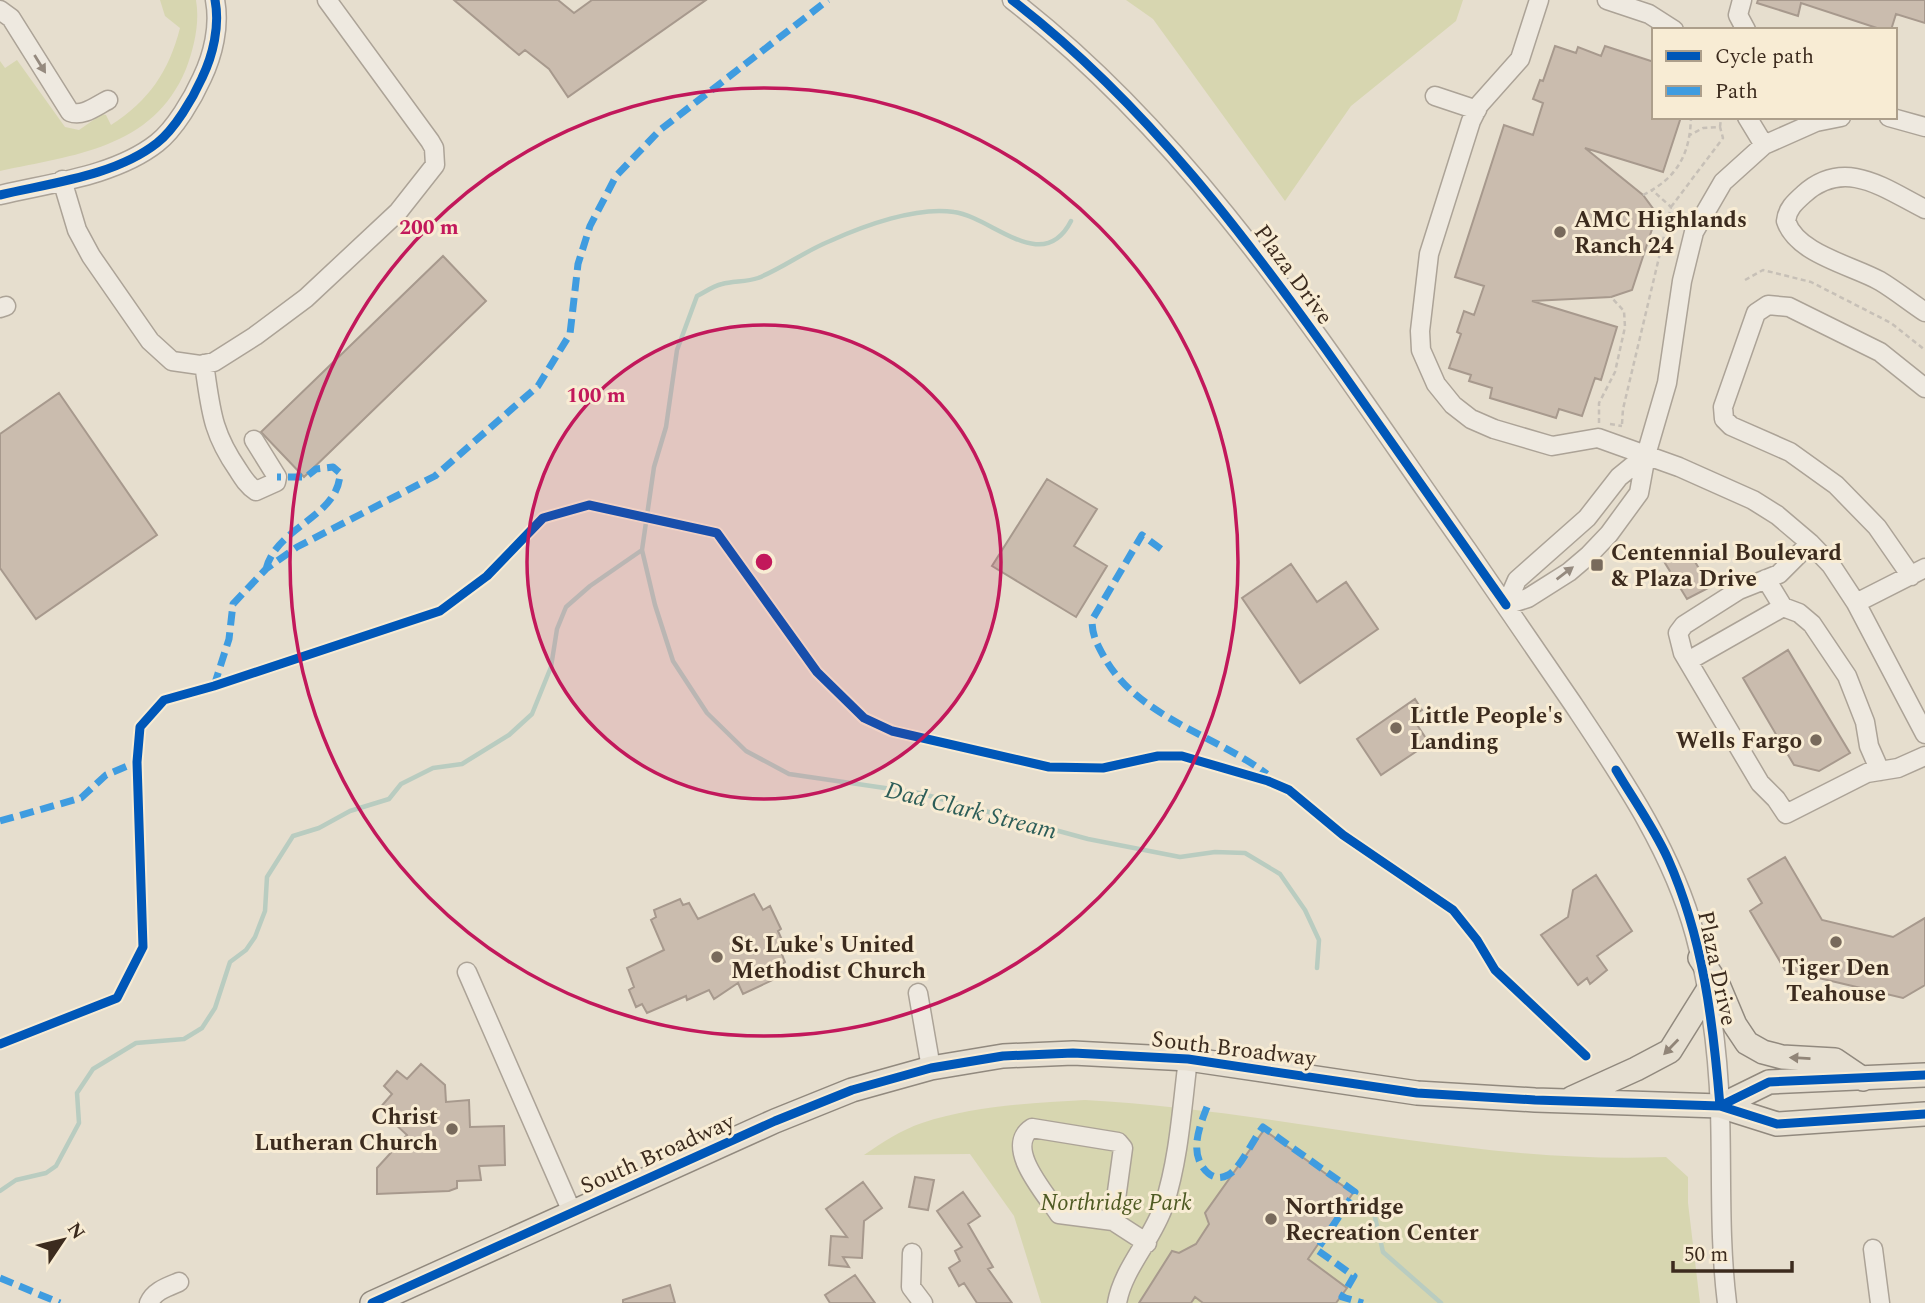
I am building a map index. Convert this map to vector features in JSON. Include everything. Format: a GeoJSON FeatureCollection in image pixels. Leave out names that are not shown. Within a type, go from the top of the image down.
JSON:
{"type":"FeatureCollection","features":[{"type":"Feature","properties":{"kind":"main road"},"geometry":{"type":"LineString","coordinates":[[1700,958],[1719,987],[1735,1025],[1747,1043],[1763,1052],[1782,1057],[1835,1060],[1863,1079]]}},
{"type":"Feature","properties":{"kind":"main road"},"geometry":{"type":"LineString","coordinates":[[1566,1101],[1670,1051],[1708,990]]}},
{"type":"Feature","properties":{"kind":"main road","name":"South Broadway"},"geometry":{"type":"LineString","coordinates":[[372,1303],[775,1121],[852,1090],[931,1068],[1003,1056],[1037,1053],[1113,1054],[1188,1059],[1417,1093],[1720,1106],[1777,1124],[1925,1114]]}},
{"type":"Feature","properties":{"kind":"main road","name":"South Broadway"},"geometry":{"type":"LineString","coordinates":[[1720,1106],[1769,1083],[1925,1075]]}},
{"type":"Feature","properties":{"kind":"street"},"geometry":{"type":"LineString","coordinates":[[0,195],[115,167],[158,143],[191,102],[212,57],[217,11],[215,0]]}},
{"type":"Feature","properties":{"kind":"street"},"geometry":{"type":"LineString","coordinates":[[62,180],[77,230],[92,256],[150,341],[172,360],[188,365],[214,362],[255,336],[306,298],[398,212],[435,165],[434,148],[430,141],[327,0]]}},
{"type":"Feature","properties":{"kind":"street","name":"Plaza Drive"},"geometry":{"type":"LineString","coordinates":[[1012,0],[1122,97],[1227,215],[1506,605],[1608,756],[1666,855],[1681,892],[1708,990],[1720,1106],[1722,1261],[1727,1303]]}},
{"type":"Feature","properties":{"kind":"street"},"geometry":{"type":"LineString","coordinates":[[1539,0],[1520,59],[1477,110],[1471,121],[1429,254],[1420,331],[1421,350],[1429,372],[1453,405],[1471,419],[1494,429],[1552,446],[1598,438],[1679,467],[1753,500],[1777,515],[1831,565],[1856,603],[1925,734]]}},
{"type":"Feature","properties":{"kind":"street"},"geometry":{"type":"LineString","coordinates":[[1606,0],[1649,14],[1671,28]]}},
{"type":"Feature","properties":{"kind":"street"},"geometry":{"type":"LineString","coordinates":[[1742,0],[1738,15],[1745,28]]}},
{"type":"Feature","properties":{"kind":"street"},"geometry":{"type":"LineString","coordinates":[[0,10],[11,18],[69,113],[77,115],[108,100]]}},
{"type":"Feature","properties":{"kind":"street"},"geometry":{"type":"LineString","coordinates":[[1435,96],[1477,110]]}},
{"type":"Feature","properties":{"kind":"street"},"geometry":{"type":"LineString","coordinates":[[1748,119],[1764,145]]}},
{"type":"Feature","properties":{"kind":"street"},"geometry":{"type":"LineString","coordinates":[[1896,119],[1925,127]]}},
{"type":"Feature","properties":{"kind":"street"},"geometry":{"type":"LineString","coordinates":[[1506,605],[1528,598],[1589,555],[1609,534],[1639,493],[1646,455],[1667,383],[1682,281],[1694,232],[1723,182],[1764,145],[1814,120]]}},
{"type":"Feature","properties":{"kind":"street"},"geometry":{"type":"LineString","coordinates":[[1925,209],[1872,182],[1850,176],[1827,179],[1810,188],[1792,204],[1786,221],[1789,230],[1812,250],[1881,282],[1925,312]]}},
{"type":"Feature","properties":{"kind":"street"},"geometry":{"type":"LineString","coordinates":[[1856,603],[1918,572],[1836,485],[1790,452],[1731,426],[1724,419],[1723,407],[1756,313],[1768,304],[1789,307],[1880,352],[1925,388]]}},
{"type":"Feature","properties":{"kind":"street"},"geometry":{"type":"LineString","coordinates":[[204,364],[212,419],[219,440],[244,480],[256,491],[276,482],[277,477],[254,440]]}},
{"type":"Feature","properties":{"kind":"street"},"geometry":{"type":"LineString","coordinates":[[1506,605],[1517,580],[1587,518],[1619,477],[1646,455]]}},
{"type":"Feature","properties":{"kind":"street"},"geometry":{"type":"LineString","coordinates":[[1810,543],[1779,574],[1739,590],[1684,625],[1678,633],[1688,661],[1760,783],[1786,814],[1867,773],[1898,768],[1925,756]]}},
{"type":"Feature","properties":{"kind":"street"},"geometry":{"type":"LineString","coordinates":[[1766,579],[1783,607],[1799,613],[1812,624],[1847,676],[1865,722],[1869,746],[1880,771]]}},
{"type":"Feature","properties":{"kind":"street"},"geometry":{"type":"LineString","coordinates":[[1688,661],[1783,607]]}},
{"type":"Feature","properties":{"kind":"street"},"geometry":{"type":"LineString","coordinates":[[467,972],[572,1212]]}},
{"type":"Feature","properties":{"kind":"street"},"geometry":{"type":"LineString","coordinates":[[918,993],[931,1068]]}},
{"type":"Feature","properties":{"kind":"street"},"geometry":{"type":"LineString","coordinates":[[1117,1303],[1123,1283],[1147,1243],[1165,1203],[1173,1169],[1188,1059]]}},
{"type":"Feature","properties":{"kind":"street"},"geometry":{"type":"LineString","coordinates":[[1113,1221],[1123,1148],[1118,1142],[1032,1128],[1028,1131],[1024,1135],[1021,1156],[1059,1214],[1064,1217],[1113,1221],[1147,1243]]}},
{"type":"Feature","properties":{"kind":"street"},"geometry":{"type":"LineString","coordinates":[[1873,1249],[1880,1303]]}},
{"type":"Feature","properties":{"kind":"street"},"geometry":{"type":"LineString","coordinates":[[912,1253],[911,1287],[923,1303]]}},
{"type":"Feature","properties":{"kind":"street"},"geometry":{"type":"LineString","coordinates":[[149,1303],[160,1290],[179,1282]]}},
{"type":"Feature","properties":{"kind":"path"},"geometry":{"type":"LineString","coordinates":[[1643,195],[1662,185],[1678,168],[1690,135],[1691,119]]}},
{"type":"Feature","properties":{"kind":"path"},"geometry":{"type":"LineString","coordinates":[[1613,443],[1622,424],[1671,207],[1723,138],[1721,119]]}},
{"type":"Feature","properties":{"kind":"path"},"geometry":{"type":"LineString","coordinates":[[1690,135],[1703,128],[1720,127]]}},
{"type":"Feature","properties":{"kind":"path"},"geometry":{"type":"LineString","coordinates":[[1652,190],[1671,207]]}},
{"type":"Feature","properties":{"kind":"path"},"geometry":{"type":"LineString","coordinates":[[1745,279],[1763,270],[1811,282],[1891,323],[1925,350]]}},
{"type":"Feature","properties":{"kind":"path"},"geometry":{"type":"LineString","coordinates":[[1611,296],[1623,311],[1625,327],[1615,372],[1599,403],[1599,423],[1622,424]]}},
{"type":"Feature","properties":{"kind":"green space"},"geometry":{"type":"Polygon","coordinates":[[[160,0],[196,0],[197,26],[194,44],[186,69],[172,96],[153,116],[132,132],[108,144],[55,160],[0,171],[0,61],[5,68],[17,60],[65,127],[79,130],[102,114],[106,115],[111,125],[147,95],[170,58],[180,28],[165,16],[160,0]]]}},
{"type":"Feature","properties":{"kind":"green space"},"geometry":{"type":"Polygon","coordinates":[[[1126,0],[1463,0],[1456,21],[1351,106],[1285,201],[1153,19],[1126,0]]]}},
{"type":"Feature","properties":{"kind":"green space","name":"Northridge Park"},"geometry":{"type":"Polygon","coordinates":[[[1085,1100],[1230,1114],[1520,1153],[1666,1157],[1688,1177],[1688,1203],[1700,1303],[1041,1303],[1014,1216],[970,1154],[864,1155],[907,1129],[942,1117],[1003,1106],[1085,1100]]]}},
{"type":"Feature","properties":{"kind":"building"},"geometry":{"type":"Polygon","coordinates":[[[454,0],[558,0],[574,13],[592,0],[706,0],[568,97],[549,69],[525,50],[519,55],[454,0]]]}},
{"type":"Feature","properties":{"kind":"building"},"geometry":{"type":"Polygon","coordinates":[[[1758,0],[1925,0],[1925,23],[1896,14],[1892,28],[1877,28],[1801,3],[1798,16],[1757,3],[1758,0]]]}},
{"type":"Feature","properties":{"kind":"building","name":"AMC Highlands Ranch 24"},"geometry":{"type":"Polygon","coordinates":[[[1555,46],[1576,53],[1578,47],[1601,56],[1605,46],[1652,61],[1652,119],[1680,119],[1663,172],[1585,148],[1643,195],[1657,214],[1632,290],[1611,297],[1532,301],[1617,327],[1601,380],[1595,378],[1582,416],[1559,409],[1556,418],[1490,398],[1492,388],[1469,381],[1471,375],[1449,368],[1461,334],[1457,332],[1464,311],[1474,315],[1484,286],[1455,277],[1504,125],[1533,135],[1543,103],[1533,99],[1540,80],[1543,81],[1555,46]]]}},
{"type":"Feature","properties":{"kind":"building"},"geometry":{"type":"Polygon","coordinates":[[[443,256],[486,301],[304,477],[261,432],[443,256]]]}},
{"type":"Feature","properties":{"kind":"building"},"geometry":{"type":"Polygon","coordinates":[[[59,393],[157,535],[36,619],[0,568],[0,434],[59,393]]]}},
{"type":"Feature","properties":{"kind":"building"},"geometry":{"type":"Polygon","coordinates":[[[1047,479],[1097,509],[1074,546],[1107,566],[1076,617],[992,566],[1047,479]]]}},
{"type":"Feature","properties":{"kind":"building"},"geometry":{"type":"Polygon","coordinates":[[[1688,550],[1710,587],[1687,599],[1665,563],[1688,550]]]}},
{"type":"Feature","properties":{"kind":"building"},"geometry":{"type":"Polygon","coordinates":[[[1291,564],[1317,602],[1346,582],[1378,629],[1300,683],[1242,598],[1291,564]]]}},
{"type":"Feature","properties":{"kind":"building"},"geometry":{"type":"Polygon","coordinates":[[[1788,650],[1850,753],[1819,771],[1794,765],[1743,678],[1788,650]]]}},
{"type":"Feature","properties":{"kind":"building","name":"Little People's Landing"},"geometry":{"type":"Polygon","coordinates":[[[1415,699],[1422,710],[1412,717],[1429,743],[1381,775],[1357,739],[1415,699]]]}},
{"type":"Feature","properties":{"kind":"building"},"geometry":{"type":"Polygon","coordinates":[[[1785,857],[1822,920],[1893,937],[1925,918],[1925,985],[1903,998],[1785,970],[1750,911],[1762,903],[1748,879],[1785,857]]]}},
{"type":"Feature","properties":{"kind":"building"},"geometry":{"type":"Polygon","coordinates":[[[1596,875],[1632,931],[1597,956],[1607,970],[1590,984],[1587,978],[1578,985],[1541,935],[1568,917],[1573,890],[1596,875]]]}},
{"type":"Feature","properties":{"kind":"building","name":"St. Luke's United Methodist Church"},"geometry":{"type":"Polygon","coordinates":[[[754,894],[763,910],[770,906],[781,929],[778,931],[786,949],[781,952],[785,962],[777,967],[781,976],[743,994],[738,983],[714,999],[709,990],[687,1000],[686,996],[647,1013],[642,1004],[636,1007],[629,990],[634,987],[627,968],[664,950],[651,920],[656,917],[654,910],[680,899],[683,905],[689,903],[698,919],[754,894]]]}},
{"type":"Feature","properties":{"kind":"building","name":"Christ Lutheran Church"},"geometry":{"type":"Polygon","coordinates":[[[421,1064],[445,1085],[446,1102],[469,1100],[470,1127],[504,1126],[505,1165],[479,1166],[481,1180],[457,1181],[457,1188],[449,1191],[377,1194],[377,1168],[407,1135],[379,1109],[392,1094],[384,1086],[397,1071],[407,1079],[421,1064]]]}},
{"type":"Feature","properties":{"kind":"building","name":"Northridge Recreation Center"},"geometry":{"type":"Polygon","coordinates":[[[1264,1130],[1353,1193],[1308,1259],[1347,1288],[1336,1303],[1203,1303],[1195,1297],[1191,1303],[1139,1303],[1172,1251],[1179,1253],[1196,1244],[1209,1224],[1205,1213],[1264,1130]]]}},
{"type":"Feature","properties":{"kind":"building"},"geometry":{"type":"Polygon","coordinates":[[[915,1177],[934,1180],[928,1210],[909,1207],[915,1177]]]}},
{"type":"Feature","properties":{"kind":"building"},"geometry":{"type":"Polygon","coordinates":[[[863,1182],[882,1208],[864,1221],[862,1258],[843,1257],[849,1267],[829,1265],[831,1236],[847,1237],[826,1209],[863,1182]]]}},
{"type":"Feature","properties":{"kind":"building"},"geometry":{"type":"Polygon","coordinates":[[[963,1192],[980,1216],[968,1224],[993,1267],[988,1269],[1012,1303],[977,1303],[964,1283],[959,1286],[949,1268],[960,1261],[955,1251],[962,1247],[937,1211],[963,1192]]]}},
{"type":"Feature","properties":{"kind":"building"},"geometry":{"type":"Polygon","coordinates":[[[855,1275],[875,1303],[830,1303],[825,1295],[855,1275]]]}},
{"type":"Feature","properties":{"kind":"building"},"geometry":{"type":"Polygon","coordinates":[[[670,1285],[675,1303],[623,1303],[623,1300],[670,1285]]]}},
{"type":"Feature","properties":{"kind":"waterway"},"geometry":{"type":"LineString","coordinates":[[0,1191],[16,1180],[46,1173],[56,1166],[79,1123],[77,1093],[93,1069],[136,1043],[184,1039],[202,1028],[215,1008],[230,962],[246,950],[255,937],[265,911],[267,877],[293,836],[319,828],[350,811],[389,799],[401,784],[433,768],[462,764],[509,735],[532,714],[551,667],[557,629],[566,607],[590,586],[642,550],[654,467],[666,427],[677,350],[697,296],[719,285],[758,278],[843,235],[907,215],[954,212],[1032,244],[1046,244],[1059,237],[1071,221]]}},
{"type":"Feature","properties":{"kind":"waterway","name":"Dad Clark Stream"},"geometry":{"type":"LineString","coordinates":[[642,550],[655,605],[673,661],[707,713],[746,751],[789,774],[919,793],[1088,839],[1180,857],[1215,852],[1245,853],[1280,874],[1305,910],[1319,940],[1317,968]]}},
{"type":"Feature","properties":{"kind":"waterway","name":"Dad Clark Stream"},"geometry":{"type":"LineString","coordinates":[[1374,1213],[1383,1252],[1441,1303]]}},
{"type":"Feature","properties":{"kind":"marked path"},"geometry":{"type":"LineString","coordinates":[[214,686],[229,639],[233,604],[266,569],[297,547],[435,476],[538,386],[570,334],[578,264],[590,226],[616,176],[660,130],[828,0]]}},
{"type":"Feature","properties":{"kind":"marked path"},"geometry":{"type":"LineString","coordinates":[[266,569],[272,554],[282,542],[330,501],[337,488],[340,473],[333,467],[316,469],[306,477],[277,477]]}},
{"type":"Feature","properties":{"kind":"marked path"},"geometry":{"type":"LineString","coordinates":[[1161,549],[1142,535],[1092,620],[1098,646],[1117,676],[1135,694],[1178,723],[1267,774]]}},
{"type":"Feature","properties":{"kind":"marked path"},"geometry":{"type":"LineString","coordinates":[[0,821],[81,798],[106,775],[137,762]]}},
{"type":"Feature","properties":{"kind":"marked path"},"geometry":{"type":"LineString","coordinates":[[1207,1107],[1199,1132],[1197,1150],[1202,1166],[1210,1175],[1222,1177],[1233,1171],[1263,1127],[1355,1192],[1317,1250],[1354,1276],[1342,1297],[1363,1303]]}},
{"type":"Feature","properties":{"kind":"marked path"},"geometry":{"type":"LineString","coordinates":[[0,1278],[60,1303]]}},
{"type":"Feature","properties":{"kind":"cycle path"},"geometry":{"type":"LineString","coordinates":[[0,195],[102,171],[140,154],[164,137],[189,104],[206,69],[216,30],[215,0]]}},
{"type":"Feature","properties":{"kind":"cycle path"},"geometry":{"type":"LineString","coordinates":[[1012,0],[1061,40],[1107,83],[1192,175],[1232,223],[1506,605]]}},
{"type":"Feature","properties":{"kind":"cycle path"},"geometry":{"type":"LineString","coordinates":[[0,1044],[117,998],[143,947],[137,762],[140,727],[164,700],[440,611],[487,576],[543,518],[589,505],[717,533],[817,672],[864,718],[892,731],[1049,767],[1103,768],[1158,756],[1182,756],[1268,781],[1289,790],[1343,835],[1453,910],[1477,940],[1495,970],[1586,1056]]}},
{"type":"Feature","properties":{"kind":"cycle path"},"geometry":{"type":"LineString","coordinates":[[1616,770],[1668,859],[1690,919],[1710,1011],[1720,1106]]}},
{"type":"Feature","properties":{"kind":"cycle path"},"geometry":{"type":"LineString","coordinates":[[372,1303],[775,1121],[852,1090],[931,1068],[1003,1056],[1073,1053],[1188,1059],[1417,1093],[1720,1106],[1777,1124],[1925,1114]]}},
{"type":"Feature","properties":{"kind":"cycle path"},"geometry":{"type":"LineString","coordinates":[[1720,1106],[1769,1082],[1925,1075]]}},
{"type":"Feature","properties":{"kind":"place","name":"AMC Highlands Ranch 24"},"geometry":{"type":"Point","coordinates":[1560,232]}},
{"type":"Feature","properties":{"kind":"place","name":"Centennial Boulevard & Plaza Drive"},"geometry":{"type":"Point","coordinates":[1597,565]}},
{"type":"Feature","properties":{"kind":"place","name":"Little People's Landing"},"geometry":{"type":"Point","coordinates":[1396,728]}},
{"type":"Feature","properties":{"kind":"place","name":"Wells Fargo"},"geometry":{"type":"Point","coordinates":[1816,740]}},
{"type":"Feature","properties":{"kind":"place","name":"Tiger Den Teahouse"},"geometry":{"type":"Point","coordinates":[1836,942]}},
{"type":"Feature","properties":{"kind":"place","name":"St. Luke's United Methodist Church"},"geometry":{"type":"Point","coordinates":[717,957]}},
{"type":"Feature","properties":{"kind":"place","name":"Christ Lutheran Church"},"geometry":{"type":"Point","coordinates":[452,1129]}},
{"type":"Feature","properties":{"kind":"place","name":"Northridge Recreation Center"},"geometry":{"type":"Point","coordinates":[1271,1219]}}]}
